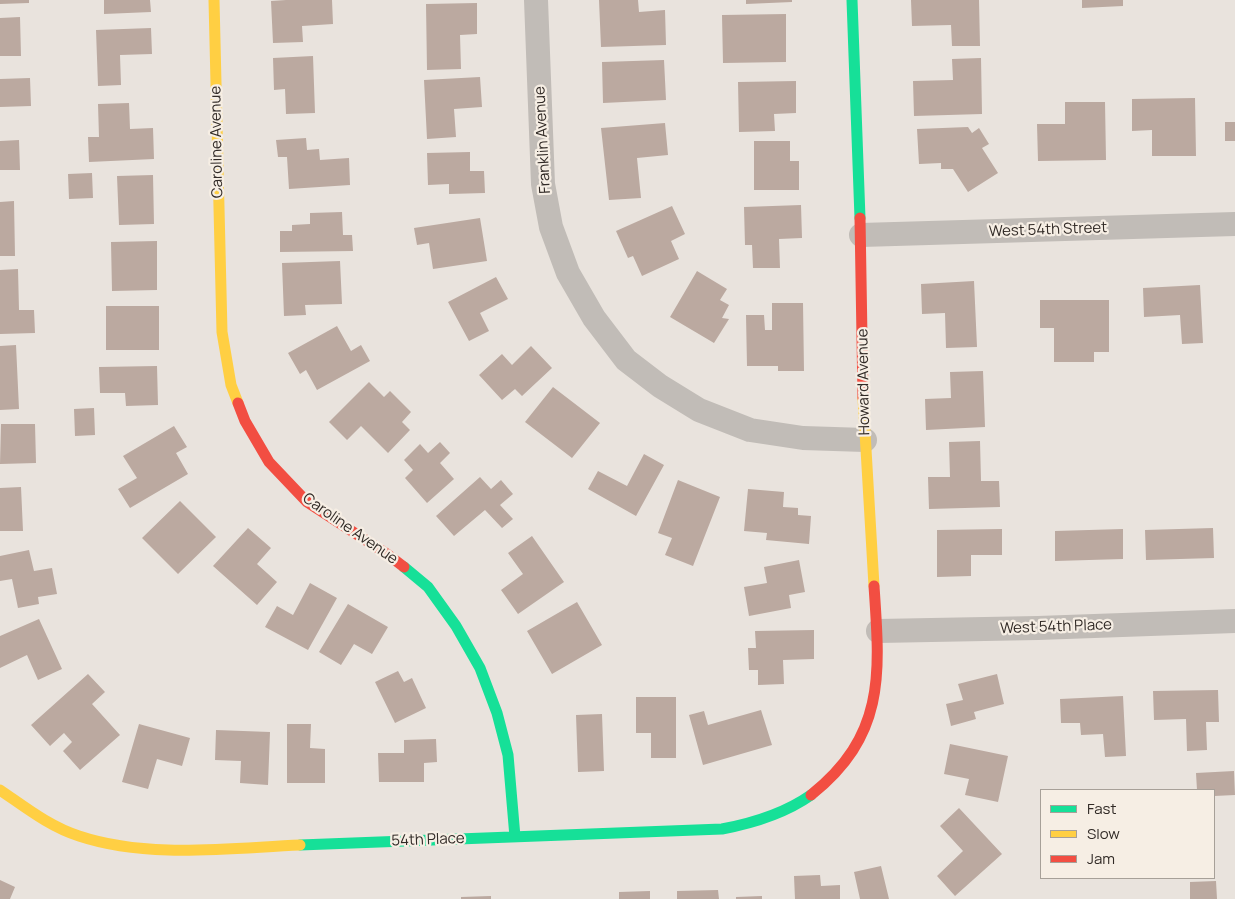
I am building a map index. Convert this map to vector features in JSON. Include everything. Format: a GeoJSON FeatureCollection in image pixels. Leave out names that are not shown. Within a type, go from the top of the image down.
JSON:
{"type":"FeatureCollection","features":[{"type":"Feature","properties":{"kind":"street","name":"Caroline Avenue"},"geometry":{"type":"LineString","coordinates":[[214,0],[222,332],[231,384],[245,421],[269,462],[307,502],[387,554],[428,587],[456,626],[480,668],[499,722],[508,755],[515,837]]}},
{"type":"Feature","properties":{"kind":"street","name":"Franklin Avenue"},"geometry":{"type":"LineString","coordinates":[[536,0],[543,184],[551,227],[568,273],[594,318],[626,360],[660,386],[699,410],[750,430],[803,438],[865,440]]}},
{"type":"Feature","properties":{"kind":"street","name":"Howard Avenue"},"geometry":{"type":"LineString","coordinates":[[849,759],[867,724],[876,681],[878,631],[865,440],[861,235],[852,0]]}},
{"type":"Feature","properties":{"kind":"street","name":"West 54th Street"},"geometry":{"type":"LineString","coordinates":[[861,235],[1235,224]]}},
{"type":"Feature","properties":{"kind":"street","name":"West 54th Place"},"geometry":{"type":"LineString","coordinates":[[878,631],[1235,621]]}},
{"type":"Feature","properties":{"kind":"street","name":"54th Place"},"geometry":{"type":"LineString","coordinates":[[0,790],[39,817],[78,836],[123,847],[165,850],[735,828],[761,821],[791,808],[824,787],[849,759]]}},
{"type":"Feature","properties":{"kind":"building"},"geometry":{"type":"Polygon","coordinates":[[[0,0],[29,0],[29,3],[0,4],[0,0]]]}},
{"type":"Feature","properties":{"kind":"building"},"geometry":{"type":"Polygon","coordinates":[[[104,0],[150,0],[151,12],[104,14],[104,0]]]}},
{"type":"Feature","properties":{"kind":"building"},"geometry":{"type":"Polygon","coordinates":[[[332,0],[333,24],[302,26],[303,42],[273,43],[271,1],[332,0]]]}},
{"type":"Feature","properties":{"kind":"building"},"geometry":{"type":"Polygon","coordinates":[[[599,0],[638,0],[639,12],[665,10],[666,45],[601,47],[599,0]]]}},
{"type":"Feature","properties":{"kind":"building"},"geometry":{"type":"Polygon","coordinates":[[[746,0],[792,0],[792,2],[746,4],[746,0]]]}},
{"type":"Feature","properties":{"kind":"building"},"geometry":{"type":"Polygon","coordinates":[[[911,0],[979,0],[980,46],[952,46],[951,25],[912,26],[911,0]]]}},
{"type":"Feature","properties":{"kind":"building"},"geometry":{"type":"Polygon","coordinates":[[[1082,0],[1123,0],[1123,6],[1082,8],[1082,0]]]}},
{"type":"Feature","properties":{"kind":"building"},"geometry":{"type":"Polygon","coordinates":[[[477,3],[477,34],[460,35],[461,69],[427,70],[426,4],[477,3]]]}},
{"type":"Feature","properties":{"kind":"building"},"geometry":{"type":"Polygon","coordinates":[[[786,14],[786,62],[723,63],[722,15],[786,14]]]}},
{"type":"Feature","properties":{"kind":"building"},"geometry":{"type":"Polygon","coordinates":[[[20,17],[21,56],[0,56],[0,18],[20,17]]]}},
{"type":"Feature","properties":{"kind":"building"},"geometry":{"type":"Polygon","coordinates":[[[151,28],[152,54],[120,55],[121,85],[98,86],[96,30],[151,28]]]}},
{"type":"Feature","properties":{"kind":"building"},"geometry":{"type":"Polygon","coordinates":[[[313,56],[315,113],[286,114],[285,89],[274,90],[273,58],[313,56]]]}},
{"type":"Feature","properties":{"kind":"building"},"geometry":{"type":"Polygon","coordinates":[[[981,58],[982,114],[914,116],[913,81],[953,80],[952,59],[981,58]]]}},
{"type":"Feature","properties":{"kind":"building"},"geometry":{"type":"Polygon","coordinates":[[[664,60],[666,100],[603,103],[602,62],[664,60]]]}},
{"type":"Feature","properties":{"kind":"building"},"geometry":{"type":"Polygon","coordinates":[[[480,77],[482,107],[454,109],[456,137],[427,139],[424,80],[480,77]]]}},
{"type":"Feature","properties":{"kind":"building"},"geometry":{"type":"Polygon","coordinates":[[[30,78],[31,106],[0,107],[0,79],[30,78]]]}},
{"type":"Feature","properties":{"kind":"building"},"geometry":{"type":"Polygon","coordinates":[[[796,81],[796,113],[774,114],[775,131],[739,132],[738,82],[796,81]]]}},
{"type":"Feature","properties":{"kind":"building"},"geometry":{"type":"Polygon","coordinates":[[[1195,98],[1196,156],[1152,156],[1152,130],[1132,131],[1132,99],[1195,98]]]}},
{"type":"Feature","properties":{"kind":"building"},"geometry":{"type":"Polygon","coordinates":[[[1065,102],[1105,102],[1106,160],[1038,161],[1037,124],[1065,124],[1065,102]]]}},
{"type":"Feature","properties":{"kind":"building"},"geometry":{"type":"Polygon","coordinates":[[[129,103],[130,129],[153,128],[154,159],[89,162],[88,137],[99,137],[98,104],[129,103]]]}},
{"type":"Feature","properties":{"kind":"building"},"geometry":{"type":"Polygon","coordinates":[[[1225,122],[1235,122],[1235,141],[1225,141],[1225,122]]]}},
{"type":"Feature","properties":{"kind":"building"},"geometry":{"type":"Polygon","coordinates":[[[665,123],[668,155],[637,158],[641,198],[609,200],[601,128],[665,123]]]}},
{"type":"Feature","properties":{"kind":"building"},"geometry":{"type":"Polygon","coordinates":[[[968,127],[972,133],[979,128],[989,144],[982,148],[998,173],[968,192],[953,169],[941,169],[941,163],[919,164],[917,129],[968,127]]]}},
{"type":"Feature","properties":{"kind":"building"},"geometry":{"type":"Polygon","coordinates":[[[306,138],[307,150],[319,149],[320,160],[349,158],[350,185],[289,189],[287,157],[278,157],[276,140],[306,138]]]}},
{"type":"Feature","properties":{"kind":"building"},"geometry":{"type":"Polygon","coordinates":[[[19,140],[20,170],[0,170],[0,141],[19,140]]]}},
{"type":"Feature","properties":{"kind":"building"},"geometry":{"type":"Polygon","coordinates":[[[754,141],[790,141],[790,161],[799,161],[799,190],[754,190],[754,141]]]}},
{"type":"Feature","properties":{"kind":"building"},"geometry":{"type":"Polygon","coordinates":[[[470,152],[470,171],[484,171],[485,193],[449,194],[449,184],[428,185],[427,153],[470,152]]]}},
{"type":"Feature","properties":{"kind":"building"},"geometry":{"type":"Polygon","coordinates":[[[92,173],[93,198],[69,199],[68,174],[92,173]]]}},
{"type":"Feature","properties":{"kind":"building"},"geometry":{"type":"Polygon","coordinates":[[[153,175],[154,224],[119,225],[117,176],[153,175]]]}},
{"type":"Feature","properties":{"kind":"building"},"geometry":{"type":"Polygon","coordinates":[[[14,201],[15,256],[0,256],[0,202],[14,201]]]}},
{"type":"Feature","properties":{"kind":"building"},"geometry":{"type":"Polygon","coordinates":[[[801,205],[802,238],[779,239],[780,268],[753,268],[752,245],[745,245],[744,207],[801,205]]]}},
{"type":"Feature","properties":{"kind":"building"},"geometry":{"type":"Polygon","coordinates":[[[672,206],[685,234],[671,241],[679,259],[642,276],[633,256],[628,258],[616,231],[672,206]]]}},
{"type":"Feature","properties":{"kind":"building"},"geometry":{"type":"Polygon","coordinates":[[[342,212],[343,235],[352,235],[353,251],[280,252],[280,231],[292,231],[292,225],[310,224],[310,213],[342,212]]]}},
{"type":"Feature","properties":{"kind":"building"},"geometry":{"type":"Polygon","coordinates":[[[480,218],[487,261],[433,269],[429,243],[417,245],[414,228],[480,218]]]}},
{"type":"Feature","properties":{"kind":"building"},"geometry":{"type":"Polygon","coordinates":[[[157,241],[157,290],[112,291],[111,242],[157,241]]]}},
{"type":"Feature","properties":{"kind":"building"},"geometry":{"type":"Polygon","coordinates":[[[340,261],[342,304],[305,305],[306,315],[284,316],[282,263],[340,261]]]}},
{"type":"Feature","properties":{"kind":"building"},"geometry":{"type":"Polygon","coordinates":[[[18,269],[19,310],[34,310],[35,333],[0,334],[0,270],[18,269]]]}},
{"type":"Feature","properties":{"kind":"building"},"geometry":{"type":"Polygon","coordinates":[[[697,271],[727,289],[720,300],[729,305],[722,318],[729,319],[714,343],[670,317],[697,271]]]}},
{"type":"Feature","properties":{"kind":"building"},"geometry":{"type":"Polygon","coordinates":[[[496,277],[508,299],[480,313],[489,331],[469,341],[448,302],[496,277]]]}},
{"type":"Feature","properties":{"kind":"building"},"geometry":{"type":"Polygon","coordinates":[[[974,281],[977,347],[946,348],[945,313],[922,314],[921,284],[974,281]]]}},
{"type":"Feature","properties":{"kind":"building"},"geometry":{"type":"Polygon","coordinates":[[[1200,285],[1203,343],[1182,344],[1180,315],[1144,317],[1143,288],[1200,285]]]}},
{"type":"Feature","properties":{"kind":"building"},"geometry":{"type":"Polygon","coordinates":[[[1040,300],[1109,300],[1109,352],[1094,352],[1094,362],[1054,362],[1054,328],[1040,328],[1040,300]]]}},
{"type":"Feature","properties":{"kind":"building"},"geometry":{"type":"Polygon","coordinates":[[[772,303],[803,303],[804,371],[778,371],[778,366],[747,366],[746,315],[764,315],[765,330],[772,330],[772,303]]]}},
{"type":"Feature","properties":{"kind":"building"},"geometry":{"type":"Polygon","coordinates":[[[106,306],[159,306],[159,350],[106,350],[106,306]]]}},
{"type":"Feature","properties":{"kind":"building"},"geometry":{"type":"Polygon","coordinates":[[[337,326],[351,351],[361,345],[370,361],[317,390],[306,370],[300,374],[288,353],[337,326]]]}},
{"type":"Feature","properties":{"kind":"building"},"geometry":{"type":"Polygon","coordinates":[[[16,345],[19,409],[0,410],[0,346],[16,345]]]}},
{"type":"Feature","properties":{"kind":"building"},"geometry":{"type":"Polygon","coordinates":[[[531,346],[552,368],[522,396],[515,389],[502,400],[479,375],[502,354],[512,365],[531,346]]]}},
{"type":"Feature","properties":{"kind":"building"},"geometry":{"type":"Polygon","coordinates":[[[157,366],[158,405],[126,406],[125,393],[100,393],[99,367],[157,366]]]}},
{"type":"Feature","properties":{"kind":"building"},"geometry":{"type":"Polygon","coordinates":[[[983,371],[985,427],[926,430],[925,399],[951,398],[950,372],[983,371]]]}},
{"type":"Feature","properties":{"kind":"building"},"geometry":{"type":"Polygon","coordinates":[[[369,382],[384,397],[390,391],[411,412],[402,422],[410,430],[388,453],[361,426],[347,440],[329,422],[369,382]]]}},
{"type":"Feature","properties":{"kind":"building"},"geometry":{"type":"Polygon","coordinates":[[[553,387],[600,423],[572,458],[525,422],[553,387]]]}},
{"type":"Feature","properties":{"kind":"building"},"geometry":{"type":"Polygon","coordinates":[[[94,408],[95,435],[75,436],[74,409],[94,408]]]}},
{"type":"Feature","properties":{"kind":"building"},"geometry":{"type":"Polygon","coordinates":[[[1,424],[35,424],[36,463],[0,464],[1,424]]]}},
{"type":"Feature","properties":{"kind":"building"},"geometry":{"type":"Polygon","coordinates":[[[174,426],[187,447],[176,453],[188,474],[130,508],[118,489],[137,478],[123,456],[174,426]]]}},
{"type":"Feature","properties":{"kind":"building"},"geometry":{"type":"Polygon","coordinates":[[[980,441],[981,481],[999,481],[1000,507],[929,509],[928,477],[950,477],[949,442],[980,441]]]}},
{"type":"Feature","properties":{"kind":"building"},"geometry":{"type":"Polygon","coordinates":[[[440,442],[450,453],[440,463],[454,479],[427,503],[405,478],[413,470],[404,460],[420,444],[428,453],[440,442]]]}},
{"type":"Feature","properties":{"kind":"building"},"geometry":{"type":"Polygon","coordinates":[[[644,454],[664,465],[636,516],[588,489],[598,471],[627,486],[644,454]]]}},
{"type":"Feature","properties":{"kind":"building"},"geometry":{"type":"Polygon","coordinates":[[[480,477],[491,489],[501,480],[513,494],[500,505],[513,519],[502,528],[485,510],[454,536],[436,516],[480,477]]]}},
{"type":"Feature","properties":{"kind":"building"},"geometry":{"type":"Polygon","coordinates":[[[678,480],[720,497],[693,566],[665,555],[672,538],[658,533],[678,480]]]}},
{"type":"Feature","properties":{"kind":"building"},"geometry":{"type":"Polygon","coordinates":[[[21,487],[23,531],[0,531],[0,488],[21,487]]]}},
{"type":"Feature","properties":{"kind":"building"},"geometry":{"type":"Polygon","coordinates":[[[748,489],[784,492],[783,507],[798,508],[798,515],[811,516],[809,544],[766,540],[767,533],[744,531],[748,489]]]}},
{"type":"Feature","properties":{"kind":"building"},"geometry":{"type":"Polygon","coordinates":[[[180,501],[216,537],[178,574],[142,538],[180,501]]]}},
{"type":"Feature","properties":{"kind":"building"},"geometry":{"type":"Polygon","coordinates":[[[248,528],[271,548],[257,564],[277,582],[257,605],[213,566],[248,528]]]}},
{"type":"Feature","properties":{"kind":"building"},"geometry":{"type":"Polygon","coordinates":[[[1213,528],[1214,558],[1146,560],[1145,530],[1213,528]]]}},
{"type":"Feature","properties":{"kind":"building"},"geometry":{"type":"Polygon","coordinates":[[[1002,529],[1002,555],[971,555],[971,576],[937,577],[937,530],[1002,529]]]}},
{"type":"Feature","properties":{"kind":"building"},"geometry":{"type":"Polygon","coordinates":[[[1123,529],[1123,559],[1055,561],[1055,531],[1123,529]]]}},
{"type":"Feature","properties":{"kind":"building"},"geometry":{"type":"Polygon","coordinates":[[[532,536],[564,582],[518,614],[501,590],[523,574],[508,553],[532,536]]]}},
{"type":"Feature","properties":{"kind":"building"},"geometry":{"type":"Polygon","coordinates":[[[29,550],[34,571],[52,568],[57,594],[38,597],[39,604],[18,608],[12,579],[0,581],[0,556],[29,550]]]}},
{"type":"Feature","properties":{"kind":"building"},"geometry":{"type":"Polygon","coordinates":[[[799,560],[805,592],[789,595],[791,608],[749,616],[744,587],[767,583],[764,567],[799,560]]]}},
{"type":"Feature","properties":{"kind":"building"},"geometry":{"type":"Polygon","coordinates":[[[310,583],[337,598],[308,650],[265,627],[277,606],[293,615],[310,583]]]}},
{"type":"Feature","properties":{"kind":"building"},"geometry":{"type":"Polygon","coordinates":[[[577,602],[602,645],[552,674],[527,631],[577,602]]]}},
{"type":"Feature","properties":{"kind":"building"},"geometry":{"type":"Polygon","coordinates":[[[348,604],[388,627],[372,654],[354,644],[341,665],[319,652],[348,604]]]}},
{"type":"Feature","properties":{"kind":"building"},"geometry":{"type":"Polygon","coordinates":[[[39,619],[62,669],[38,680],[27,655],[0,668],[0,636],[39,619]]]}},
{"type":"Feature","properties":{"kind":"building"},"geometry":{"type":"Polygon","coordinates":[[[814,630],[814,659],[783,660],[784,684],[758,685],[758,670],[749,670],[748,648],[756,648],[755,631],[814,630]]]}},
{"type":"Feature","properties":{"kind":"building"},"geometry":{"type":"Polygon","coordinates":[[[398,671],[404,682],[412,678],[426,708],[395,723],[375,682],[398,671]]]}},
{"type":"Feature","properties":{"kind":"building"},"geometry":{"type":"Polygon","coordinates":[[[88,674],[105,692],[92,704],[120,735],[80,770],[63,751],[72,742],[64,733],[50,746],[31,725],[88,674]]]}},
{"type":"Feature","properties":{"kind":"building"},"geometry":{"type":"Polygon","coordinates":[[[997,674],[1004,704],[974,712],[976,719],[951,726],[946,704],[963,700],[958,684],[997,674]]]}},
{"type":"Feature","properties":{"kind":"building"},"geometry":{"type":"Polygon","coordinates":[[[1218,690],[1219,722],[1206,722],[1207,750],[1187,751],[1186,719],[1154,720],[1153,691],[1218,690]]]}},
{"type":"Feature","properties":{"kind":"building"},"geometry":{"type":"Polygon","coordinates":[[[1123,696],[1126,756],[1105,757],[1103,734],[1081,735],[1080,723],[1061,723],[1060,699],[1123,696]]]}},
{"type":"Feature","properties":{"kind":"building"},"geometry":{"type":"Polygon","coordinates":[[[636,697],[676,697],[676,758],[651,758],[651,733],[636,733],[636,697]]]}},
{"type":"Feature","properties":{"kind":"building"},"geometry":{"type":"Polygon","coordinates":[[[761,710],[772,745],[703,765],[689,715],[704,711],[708,725],[761,710]]]}},
{"type":"Feature","properties":{"kind":"building"},"geometry":{"type":"Polygon","coordinates":[[[602,714],[604,771],[578,772],[576,715],[602,714]]]}},
{"type":"Feature","properties":{"kind":"building"},"geometry":{"type":"Polygon","coordinates":[[[139,724],[190,738],[182,766],[157,759],[148,789],[122,782],[139,724]]]}},
{"type":"Feature","properties":{"kind":"building"},"geometry":{"type":"Polygon","coordinates":[[[287,724],[311,724],[310,748],[325,749],[325,783],[287,783],[287,724]]]}},
{"type":"Feature","properties":{"kind":"building"},"geometry":{"type":"Polygon","coordinates":[[[216,730],[270,732],[268,785],[240,783],[241,761],[215,760],[216,730]]]}},
{"type":"Feature","properties":{"kind":"building"},"geometry":{"type":"Polygon","coordinates":[[[436,739],[437,762],[424,763],[424,782],[379,782],[378,753],[404,753],[404,740],[436,739]]]}},
{"type":"Feature","properties":{"kind":"building"},"geometry":{"type":"Polygon","coordinates":[[[950,744],[1008,756],[998,802],[965,795],[969,779],[944,774],[950,744]]]}},
{"type":"Feature","properties":{"kind":"building"},"geometry":{"type":"Polygon","coordinates":[[[1234,771],[1235,795],[1215,796],[1215,789],[1197,789],[1196,773],[1234,771]]]}},
{"type":"Feature","properties":{"kind":"building"},"geometry":{"type":"Polygon","coordinates":[[[959,808],[1002,854],[955,896],[937,876],[963,851],[940,826],[959,808]]]}},
{"type":"Feature","properties":{"kind":"building"},"geometry":{"type":"Polygon","coordinates":[[[881,866],[889,899],[860,899],[854,872],[881,866]]]}},
{"type":"Feature","properties":{"kind":"building"},"geometry":{"type":"Polygon","coordinates":[[[820,875],[821,886],[840,885],[840,899],[795,899],[794,876],[820,875]]]}},
{"type":"Feature","properties":{"kind":"building"},"geometry":{"type":"Polygon","coordinates":[[[0,880],[15,887],[10,899],[0,899],[0,880]]]}},
{"type":"Feature","properties":{"kind":"building"},"geometry":{"type":"Polygon","coordinates":[[[1216,881],[1217,899],[1190,899],[1190,882],[1216,881]]]}},
{"type":"Feature","properties":{"kind":"building"},"geometry":{"type":"Polygon","coordinates":[[[718,890],[719,899],[677,899],[677,891],[718,890]]]}},
{"type":"Feature","properties":{"kind":"building"},"geometry":{"type":"Polygon","coordinates":[[[650,891],[650,899],[619,899],[619,892],[650,891]]]}},
{"type":"Feature","properties":{"kind":"building"},"geometry":{"type":"Polygon","coordinates":[[[491,896],[491,899],[461,899],[461,897],[491,896]]]}},
{"type":"Feature","properties":{"kind":"building"},"geometry":{"type":"Polygon","coordinates":[[[762,896],[762,899],[736,899],[736,897],[762,896]]]}},
{"type":"Feature","properties":{"kind":"traffic: fast"},"geometry":{"type":"LineString","coordinates":[[852,0],[860,218]]}},
{"type":"Feature","properties":{"kind":"traffic: fast"},"geometry":{"type":"LineString","coordinates":[[404,567],[428,587],[456,626],[480,668],[497,713],[508,755],[515,837]]}},
{"type":"Feature","properties":{"kind":"traffic: fast"},"geometry":{"type":"LineString","coordinates":[[300,845],[722,829],[768,817],[801,802],[811,795]]}},
{"type":"Feature","properties":{"kind":"traffic: slow"},"geometry":{"type":"LineString","coordinates":[[214,0],[222,332],[231,385],[238,403]]}},
{"type":"Feature","properties":{"kind":"traffic: slow"},"geometry":{"type":"LineString","coordinates":[[863,398],[874,586]]}},
{"type":"Feature","properties":{"kind":"traffic: slow"},"geometry":{"type":"LineString","coordinates":[[0,790],[58,827],[79,836],[105,843],[161,850],[217,850],[300,845]]}},
{"type":"Feature","properties":{"kind":"traffic: jam"},"geometry":{"type":"LineString","coordinates":[[860,218],[863,398]]}},
{"type":"Feature","properties":{"kind":"traffic: jam"},"geometry":{"type":"LineString","coordinates":[[238,403],[245,421],[269,462],[307,502],[404,567]]}},
{"type":"Feature","properties":{"kind":"traffic: jam"},"geometry":{"type":"LineString","coordinates":[[811,795],[835,772],[853,749],[865,726],[873,701],[877,647],[874,586]]}}]}
